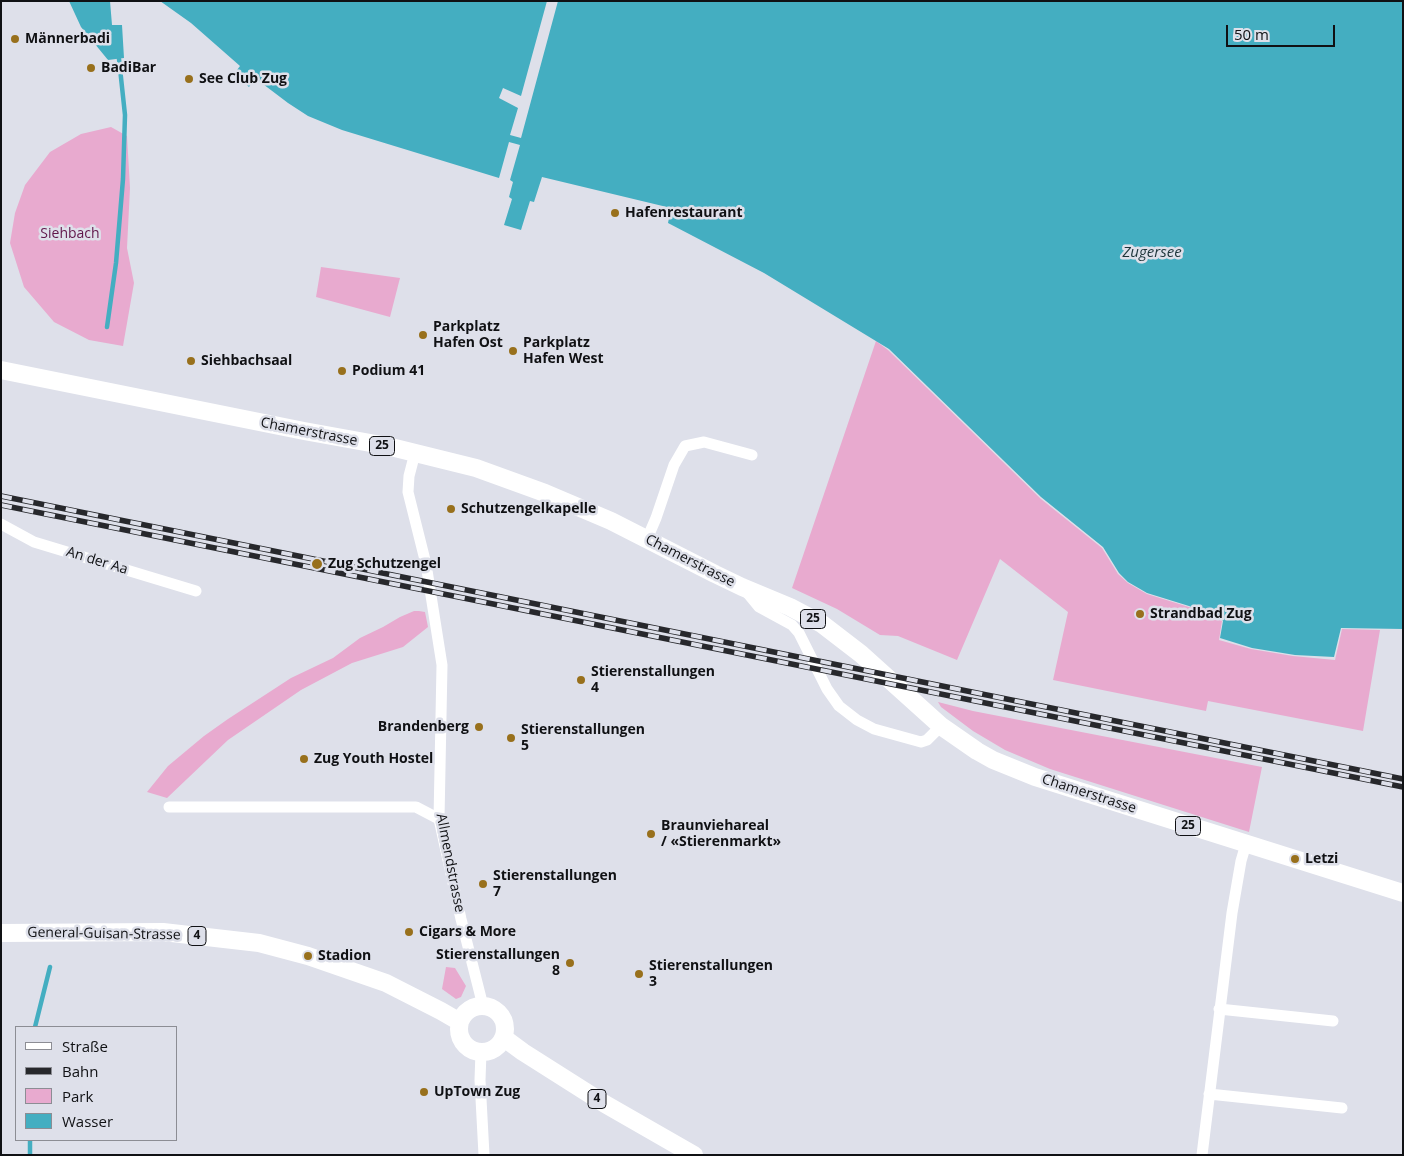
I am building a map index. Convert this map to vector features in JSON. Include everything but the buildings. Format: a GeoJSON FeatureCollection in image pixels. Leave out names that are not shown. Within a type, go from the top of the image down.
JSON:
{"type":"FeatureCollection","features":[{"type":"Feature","properties":{"kind":"main road","name":"Chamerstrasse"},"geometry":{"type":"LineString","coordinates":[[1,370],[387,446],[476,468],[545,493],[611,521],[742,587],[790,607],[822,624],[874,665],[941,726],[986,756],[1035,777],[1403,893]]}},
{"type":"Feature","properties":{"kind":"main road","name":"General-Guisan-Strasse"},"geometry":{"type":"LineString","coordinates":[[1,933],[163,932],[258,944],[308,956],[386,984],[460,1022]]}},
{"type":"Feature","properties":{"kind":"main road"},"geometry":{"type":"LineString","coordinates":[[481,1006],[494,1009],[503,1018],[505,1025],[504,1038],[500,1044],[495,1049],[481,1052],[469,1048],[461,1040],[459,1028],[462,1017],[470,1009],[481,1006]]}},
{"type":"Feature","properties":{"kind":"main road","name":"4"},"geometry":{"type":"LineString","coordinates":[[504,1038],[597,1099],[694,1155]]}},
{"type":"Feature","properties":{"kind":"street"},"geometry":{"type":"LineString","coordinates":[[647,540],[674,465],[685,446],[704,442],[752,455]]}},
{"type":"Feature","properties":{"kind":"street","name":"Allmendstrasse"},"geometry":{"type":"LineString","coordinates":[[415,453],[409,476],[408,492],[426,564],[442,665],[439,819],[481,998],[481,1006]]}},
{"type":"Feature","properties":{"kind":"street","name":"An der Aa"},"geometry":{"type":"LineString","coordinates":[[1,524],[34,542],[196,591]]}},
{"type":"Feature","properties":{"kind":"street","name":"Chamerstrasse"},"geometry":{"type":"LineString","coordinates":[[742,587],[759,607],[792,625],[799,633],[827,689],[839,706],[848,714],[874,728],[921,742],[927,740],[941,726]]}},
{"type":"Feature","properties":{"kind":"street"},"geometry":{"type":"LineString","coordinates":[[169,807],[416,807],[439,819]]}},
{"type":"Feature","properties":{"kind":"street"},"geometry":{"type":"LineString","coordinates":[[1202,1155],[1232,913],[1241,861],[1246,844]]}},
{"type":"Feature","properties":{"kind":"street"},"geometry":{"type":"LineString","coordinates":[[1219,1009],[1333,1022]]}},
{"type":"Feature","properties":{"kind":"street"},"geometry":{"type":"LineString","coordinates":[[481,1052],[480,1080],[484,1155]]}},
{"type":"Feature","properties":{"kind":"street"},"geometry":{"type":"LineString","coordinates":[[1209,1094],[1342,1108]]}},
{"type":"Feature","properties":{"kind":"green space","name":"Siehbach"},"geometry":{"type":"Polygon","coordinates":[[[111,127],[127,136],[130,188],[127,248],[134,283],[123,346],[89,340],[54,322],[24,287],[10,243],[15,213],[25,185],[50,152],[81,134],[111,127]]]}},
{"type":"Feature","properties":{"kind":"green space"},"geometry":{"type":"Polygon","coordinates":[[[321,267],[400,278],[390,317],[316,297],[321,267]]]}},
{"type":"Feature","properties":{"kind":"green space"},"geometry":{"type":"Polygon","coordinates":[[[876,341],[888,350],[1041,499],[1102,548],[1118,574],[1128,583],[1147,594],[1218,616],[1222,621],[1219,640],[1251,649],[1335,660],[1342,629],[1380,630],[1363,731],[1208,701],[1206,711],[1053,680],[1068,612],[1000,559],[957,660],[898,636],[880,635],[837,609],[792,588],[876,341]]]}},
{"type":"Feature","properties":{"kind":"green space"},"geometry":{"type":"Polygon","coordinates":[[[414,611],[425,612],[428,627],[403,647],[352,663],[301,690],[228,740],[167,798],[147,792],[168,766],[228,719],[291,678],[333,658],[360,638],[414,611]]]}},
{"type":"Feature","properties":{"kind":"green space"},"geometry":{"type":"Polygon","coordinates":[[[938,702],[973,711],[1262,767],[1249,832],[1050,769],[1005,750],[973,731],[941,707],[938,702]]]}},
{"type":"Feature","properties":{"kind":"green space"},"geometry":{"type":"Polygon","coordinates":[[[446,967],[455,968],[466,986],[461,997],[456,999],[442,989],[446,967]]]}},
{"type":"Feature","properties":{"kind":"water"},"geometry":{"type":"Polygon","coordinates":[[[69,1],[110,1],[112,25],[122,25],[124,58],[108,60],[81,27],[69,1]]]}},
{"type":"Feature","properties":{"kind":"water","name":"Zugersee"},"geometry":{"type":"Polygon","coordinates":[[[160,1],[1403,1],[1403,629],[1341,628],[1334,657],[1295,655],[1252,648],[1220,638],[1223,621],[1218,615],[1147,593],[1128,582],[1119,573],[1103,547],[1041,497],[889,349],[764,273],[668,223],[671,208],[542,177],[534,202],[530,201],[521,230],[504,225],[512,199],[509,197],[513,182],[510,180],[520,145],[509,142],[499,178],[342,130],[308,116],[255,78],[249,87],[234,74],[240,66],[191,23],[160,1]]]}},
{"type":"Feature","properties":{"kind":"pier"},"geometry":{"type":"Polygon","coordinates":[[[547,1],[558,1],[521,138],[510,135],[518,108],[499,98],[503,88],[521,96],[547,1]]]}},
{"type":"Feature","properties":{"kind":"waterway"},"geometry":{"type":"LineString","coordinates":[[107,327],[116,263],[123,179],[125,115],[119,59]]}},
{"type":"Feature","properties":{"kind":"waterway"},"geometry":{"type":"LineString","coordinates":[[35,1026],[50,967]]}},
{"type":"Feature","properties":{"kind":"waterway"},"geometry":{"type":"LineString","coordinates":[[30,1141],[30,1155]]}},
{"type":"Feature","properties":{"kind":"railway"},"geometry":{"type":"LineString","coordinates":[[1,496],[1403,779]]}},
{"type":"Feature","properties":{"kind":"railway"},"geometry":{"type":"LineString","coordinates":[[1,505],[1403,787]]}},
{"type":"Feature","properties":{"kind":"place","name":"Männerbadi"},"geometry":{"type":"Point","coordinates":[15,39]}},
{"type":"Feature","properties":{"kind":"place","name":"BadiBar"},"geometry":{"type":"Point","coordinates":[91,68]}},
{"type":"Feature","properties":{"kind":"place","name":"See Club Zug"},"geometry":{"type":"Point","coordinates":[189,79]}},
{"type":"Feature","properties":{"kind":"place","name":"Hafenrestaurant"},"geometry":{"type":"Point","coordinates":[615,213]}},
{"type":"Feature","properties":{"kind":"place","name":"Parkplatz Hafen Ost"},"geometry":{"type":"Point","coordinates":[423,335]}},
{"type":"Feature","properties":{"kind":"place","name":"Parkplatz Hafen West"},"geometry":{"type":"Point","coordinates":[513,351]}},
{"type":"Feature","properties":{"kind":"place","name":"Siehbachsaal"},"geometry":{"type":"Point","coordinates":[191,361]}},
{"type":"Feature","properties":{"kind":"place","name":"Podium 41"},"geometry":{"type":"Point","coordinates":[342,371]}},
{"type":"Feature","properties":{"kind":"place","name":"Schutzengelkapelle"},"geometry":{"type":"Point","coordinates":[451,509]}},
{"type":"Feature","properties":{"kind":"place","name":"Zug Schutzengel"},"geometry":{"type":"Point","coordinates":[317,564]}},
{"type":"Feature","properties":{"kind":"place","name":"Strandbad Zug"},"geometry":{"type":"Point","coordinates":[1140,614]}},
{"type":"Feature","properties":{"kind":"place","name":"Stierenstallungen 4"},"geometry":{"type":"Point","coordinates":[581,680]}},
{"type":"Feature","properties":{"kind":"place","name":"Brandenberg"},"geometry":{"type":"Point","coordinates":[479,727]}},
{"type":"Feature","properties":{"kind":"place","name":"Stierenstallungen 5"},"geometry":{"type":"Point","coordinates":[511,738]}},
{"type":"Feature","properties":{"kind":"place","name":"Zug Youth Hostel"},"geometry":{"type":"Point","coordinates":[304,759]}},
{"type":"Feature","properties":{"kind":"place","name":"Braunviehareal / «Stierenmarkt»"},"geometry":{"type":"Point","coordinates":[651,834]}},
{"type":"Feature","properties":{"kind":"place","name":"Letzi"},"geometry":{"type":"Point","coordinates":[1295,859]}},
{"type":"Feature","properties":{"kind":"place","name":"Stierenstallungen 7"},"geometry":{"type":"Point","coordinates":[483,884]}},
{"type":"Feature","properties":{"kind":"place","name":"Cigars & More"},"geometry":{"type":"Point","coordinates":[409,932]}},
{"type":"Feature","properties":{"kind":"place","name":"Stadion"},"geometry":{"type":"Point","coordinates":[308,956]}},
{"type":"Feature","properties":{"kind":"place","name":"Stierenstallungen 8"},"geometry":{"type":"Point","coordinates":[570,963]}},
{"type":"Feature","properties":{"kind":"place","name":"Stierenstallungen 3"},"geometry":{"type":"Point","coordinates":[639,974]}},
{"type":"Feature","properties":{"kind":"place","name":"UpTown Zug"},"geometry":{"type":"Point","coordinates":[424,1092]}}]}
